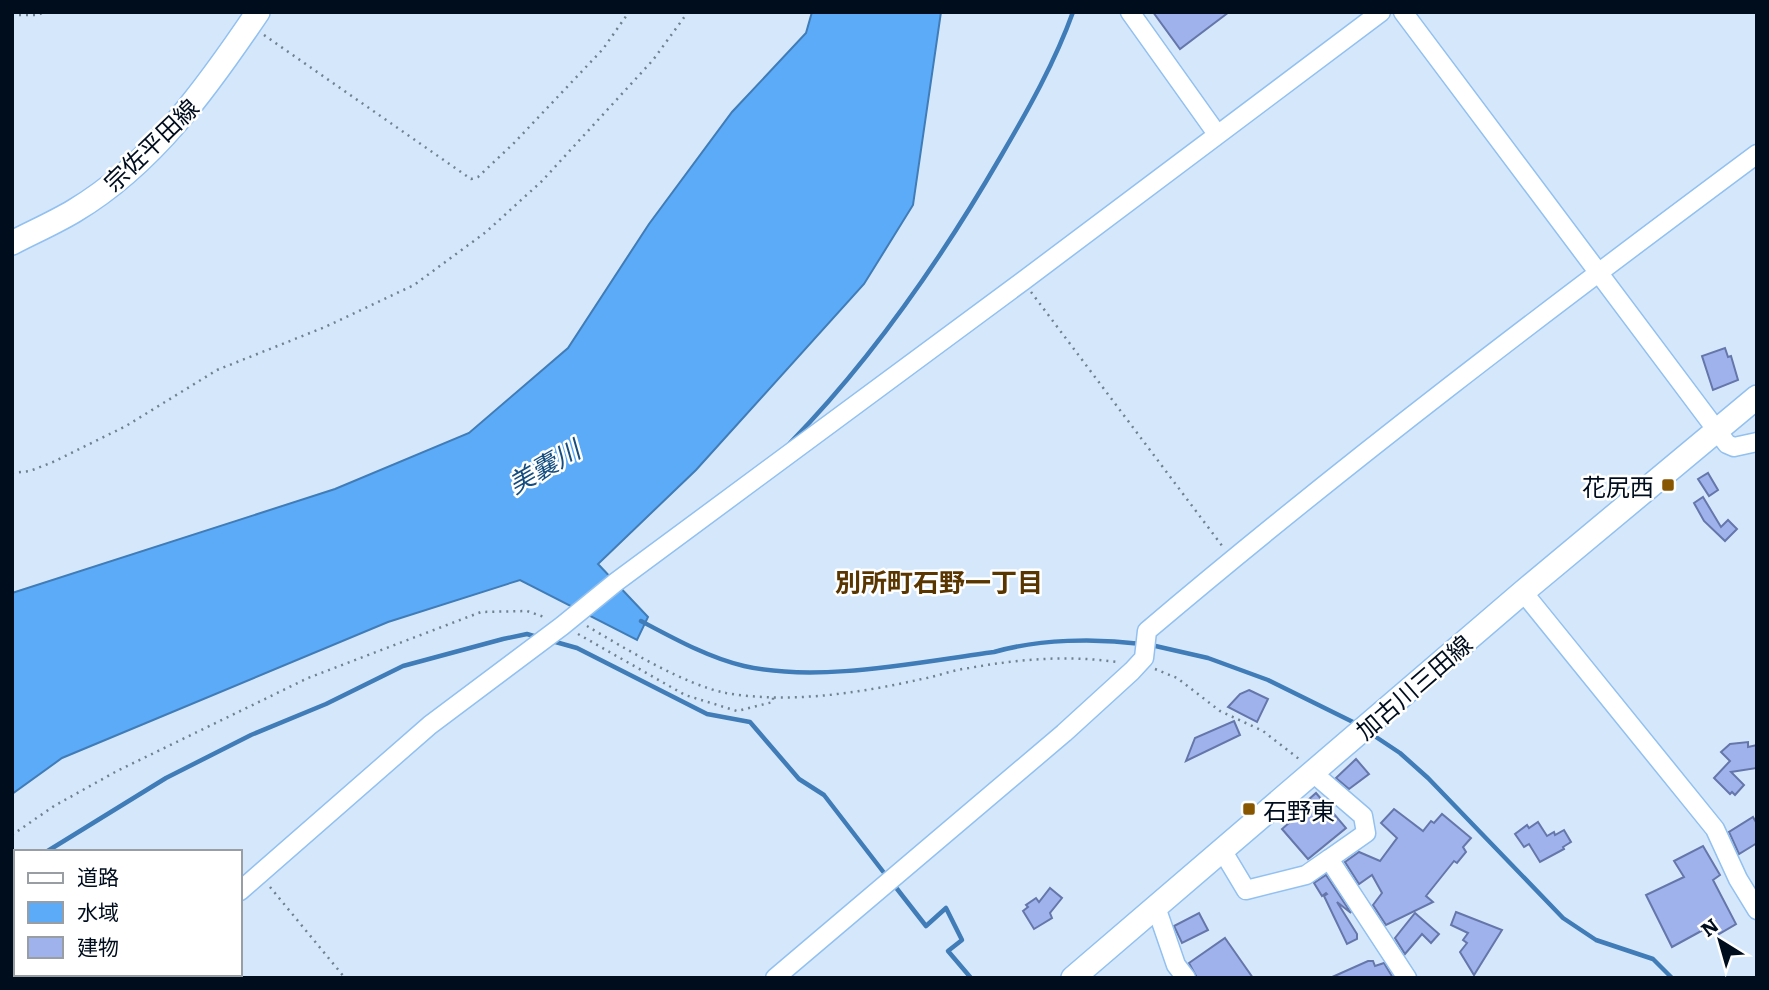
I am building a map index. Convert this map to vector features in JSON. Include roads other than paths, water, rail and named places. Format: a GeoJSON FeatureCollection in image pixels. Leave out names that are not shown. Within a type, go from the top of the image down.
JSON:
{"type":"FeatureCollection","features":[{"type":"Feature","properties":{"kind":"main road","name":"宗佐平田線"},"geometry":{"type":"LineString","coordinates":[[12,243],[75,210],[126,173],[166,134],[203,91],[254,19]]}},
{"type":"Feature","properties":{"kind":"main road","name":"加古川三田線"},"geometry":{"type":"LineString","coordinates":[[1073,978],[1523,592],[1757,397]]}},
{"type":"Feature","properties":{"kind":"street"},"geometry":{"type":"LineString","coordinates":[[1130,12],[1217,134]]}},
{"type":"Feature","properties":{"kind":"street"},"geometry":{"type":"LineString","coordinates":[[242,889],[430,725],[616,582],[1381,12]]}},
{"type":"Feature","properties":{"kind":"street"},"geometry":{"type":"LineString","coordinates":[[1403,12],[1727,444],[1734,447],[1757,442]]}},
{"type":"Feature","properties":{"kind":"street"},"geometry":{"type":"LineString","coordinates":[[775,978],[1064,733],[1138,664],[1147,631],[1233,559],[1599,272],[1757,154]]}},
{"type":"Feature","properties":{"kind":"street"},"geometry":{"type":"LineString","coordinates":[[1523,592],[1715,829],[1738,879],[1757,910]]}},
{"type":"Feature","properties":{"kind":"street"},"geometry":{"type":"LineString","coordinates":[[1222,850],[1245,890],[1306,875],[1366,833],[1363,816],[1313,773]]}},
{"type":"Feature","properties":{"kind":"street"},"geometry":{"type":"LineString","coordinates":[[1329,859],[1407,978]]}},
{"type":"Feature","properties":{"kind":"street"},"geometry":{"type":"LineString","coordinates":[[1156,907],[1176,964],[1186,978]]}},
{"type":"Feature","properties":{"kind":"water","name":"美嚢川"},"geometry":{"type":"Polygon","coordinates":[[[812,12],[941,12],[913,205],[864,284],[696,470],[598,564],[648,617],[637,640],[520,580],[388,622],[62,758],[12,794],[12,593],[335,489],[469,433],[568,348],[649,224],[732,112],[806,33],[812,12]]]}},
{"type":"Feature","properties":{"kind":"waterway"},"geometry":{"type":"LineString","coordinates":[[790,443],[878,342],[955,232],[1031,103],[1073,12]]}},
{"type":"Feature","properties":{"kind":"waterway"},"geometry":{"type":"LineString","coordinates":[[641,621],[718,658],[773,671],[836,672],[869,669],[1049,642],[1087,640],[1142,644]]}},
{"type":"Feature","properties":{"kind":"waterway"},"geometry":{"type":"LineString","coordinates":[[49,850],[166,778],[251,735],[326,704],[403,666],[503,639],[527,634],[537,637]]}},
{"type":"Feature","properties":{"kind":"waterway"},"geometry":{"type":"LineString","coordinates":[[552,641],[577,648],[707,714],[750,722],[799,779],[824,795],[888,878]]}},
{"type":"Feature","properties":{"kind":"waterway"},"geometry":{"type":"LineString","coordinates":[[1151,645],[1208,658],[1268,680],[1357,724]]}},
{"type":"Feature","properties":{"kind":"waterway"},"geometry":{"type":"LineString","coordinates":[[1370,733],[1400,753],[1428,778],[1563,918],[1596,940],[1653,959],[1672,978]]}},
{"type":"Feature","properties":{"kind":"waterway"},"geometry":{"type":"LineString","coordinates":[[894,885],[926,926],[946,908],[962,940],[948,951],[971,978]]}},
{"type":"Feature","properties":{"kind":"place","name":"花尻西"},"geometry":{"type":"Point","coordinates":[1668,485]}},
{"type":"Feature","properties":{"kind":"place","name":"石野東"},"geometry":{"type":"Point","coordinates":[1249,809]}},
{"type":"Feature","properties":{"kind":"district","name":"別所町石野一丁目"},"geometry":{"type":"Point","coordinates":[939,580]}}]}
